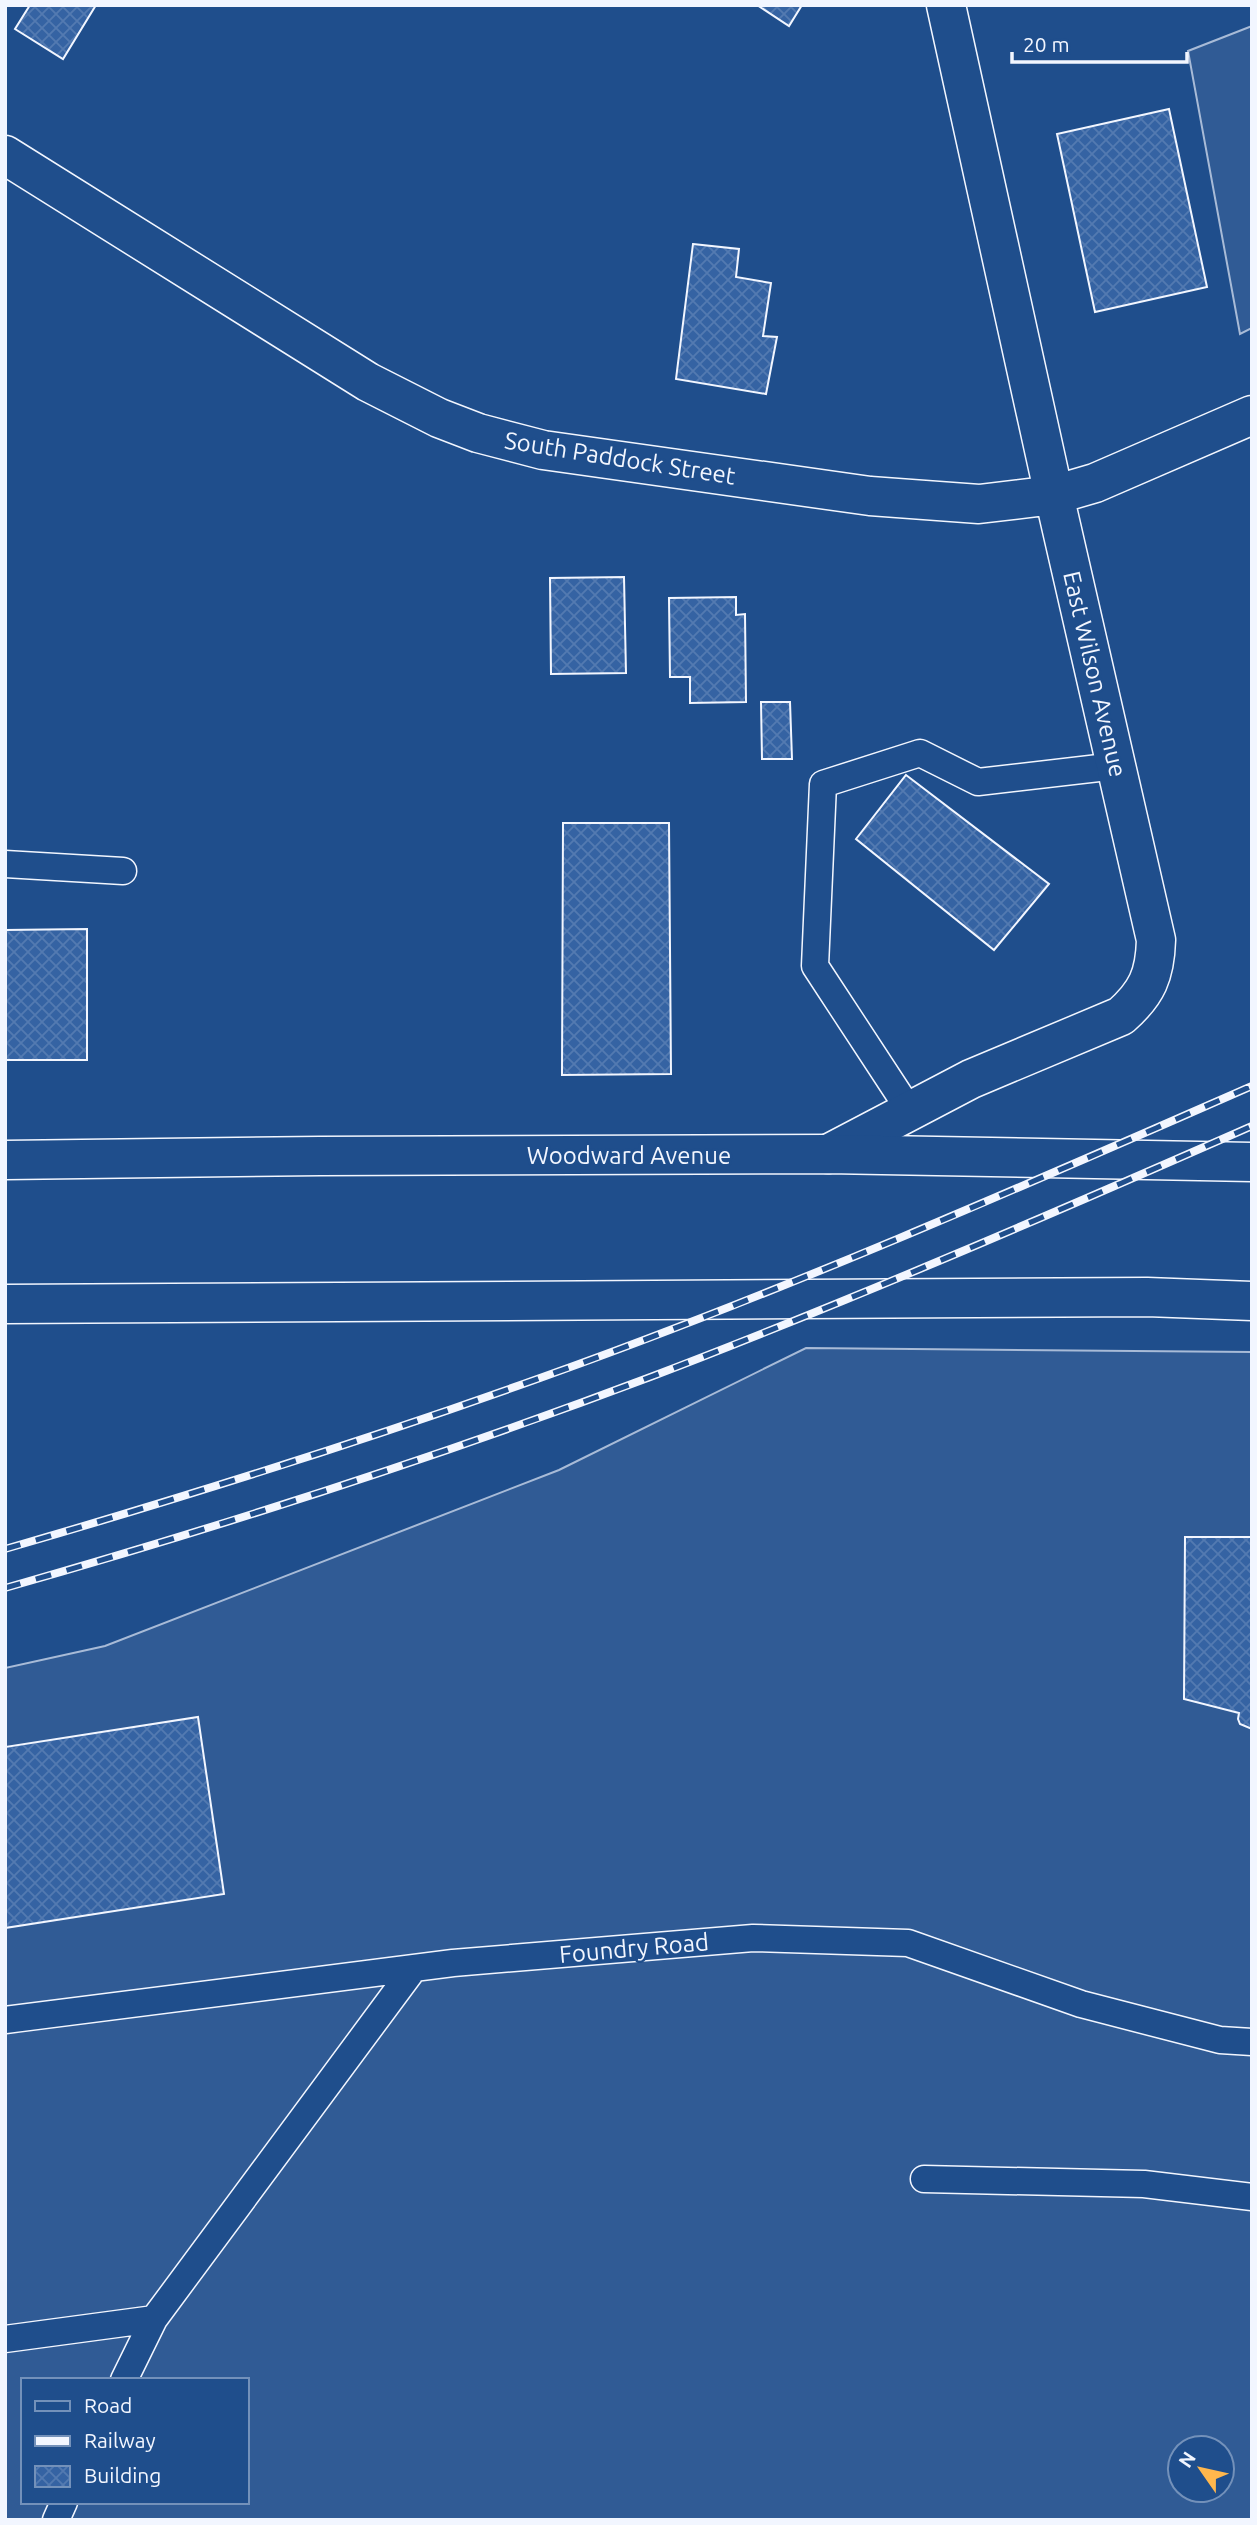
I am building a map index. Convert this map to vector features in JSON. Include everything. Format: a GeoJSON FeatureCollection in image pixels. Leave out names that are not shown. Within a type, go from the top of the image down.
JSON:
{"type":"FeatureCollection","features":[{"type":"Feature","properties":{"kind":"street","name":"East Wilson Avenue"},"geometry":{"type":"LineString","coordinates":[[828,1154],[971,1079],[1121,1016],[1139,1000],[1150,980],[1155,962],[1156,940],[946,5]]}},
{"type":"Feature","properties":{"kind":"street","name":"South Paddock Street"},"geometry":{"type":"LineString","coordinates":[[5,155],[358,376],[410,404],[478,433],[576,456],[883,497],[970,504],[1004,502],[1054,495],[1095,483],[1252,415]]}},
{"type":"Feature","properties":{"kind":"street","name":"Woodward Avenue"},"geometry":{"type":"LineString","coordinates":[[5,1160],[828,1154],[1252,1162]]}},
{"type":"Feature","properties":{"kind":"street"},"geometry":{"type":"LineString","coordinates":[[5,1304],[1147,1297],[1252,1301]]}},
{"type":"Feature","properties":{"kind":"lane"},"geometry":{"type":"LineString","coordinates":[[910,1111],[815,966],[823,784],[920,753],[978,782],[1116,766]]}},
{"type":"Feature","properties":{"kind":"lane"},"geometry":{"type":"LineString","coordinates":[[5,864],[122,871]]}},
{"type":"Feature","properties":{"kind":"lane","name":"Foundry Road"},"geometry":{"type":"LineString","coordinates":[[5,2020],[414,1968],[753,1938],[908,1943],[1081,2004],[1220,2040],[1252,2042]]}},
{"type":"Feature","properties":{"kind":"lane"},"geometry":{"type":"LineString","coordinates":[[125,2378],[154,2319],[414,1968]]}},
{"type":"Feature","properties":{"kind":"lane"},"geometry":{"type":"LineString","coordinates":[[924,2179],[1144,2185],[1252,2197]]}},
{"type":"Feature","properties":{"kind":"lane"},"geometry":{"type":"LineString","coordinates":[[5,2339],[154,2319]]}},
{"type":"Feature","properties":{"kind":"lane"},"geometry":{"type":"LineString","coordinates":[[56,2520],[63,2504]]}},
{"type":"Feature","properties":{"kind":"shaded area"},"geometry":{"type":"Polygon","coordinates":[[[1252,26],[1252,328],[1240,334],[1188,51],[1252,26]]]}},
{"type":"Feature","properties":{"kind":"shaded area"},"geometry":{"type":"Polygon","coordinates":[[[806,1348],[1252,1352],[1252,2520],[5,2520],[5,1668],[105,1646],[559,1470],[806,1348]]]}},
{"type":"Feature","properties":{"kind":"building"},"geometry":{"type":"Polygon","coordinates":[[[30,5],[96,5],[63,59],[15,29],[30,5]]]}},
{"type":"Feature","properties":{"kind":"building"},"geometry":{"type":"Polygon","coordinates":[[[757,5],[802,5],[789,26],[757,5]]]}},
{"type":"Feature","properties":{"kind":"building"},"geometry":{"type":"Polygon","coordinates":[[[1169,109],[1207,287],[1095,312],[1057,134],[1169,109]]]}},
{"type":"Feature","properties":{"kind":"building"},"geometry":{"type":"Polygon","coordinates":[[[693,244],[739,249],[736,277],[771,283],[763,336],[777,337],[766,394],[676,379],[693,244]]]}},
{"type":"Feature","properties":{"kind":"building"},"geometry":{"type":"Polygon","coordinates":[[[624,577],[626,673],[551,674],[550,578],[624,577]]]}},
{"type":"Feature","properties":{"kind":"building"},"geometry":{"type":"Polygon","coordinates":[[[736,597],[736,615],[745,614],[746,702],[690,703],[690,677],[670,677],[669,598],[736,597]]]}},
{"type":"Feature","properties":{"kind":"building"},"geometry":{"type":"Polygon","coordinates":[[[761,702],[790,702],[792,759],[762,759],[761,702]]]}},
{"type":"Feature","properties":{"kind":"building"},"geometry":{"type":"Polygon","coordinates":[[[906,775],[1049,884],[994,950],[856,839],[906,775]]]}},
{"type":"Feature","properties":{"kind":"building"},"geometry":{"type":"Polygon","coordinates":[[[563,823],[669,823],[671,1074],[562,1075],[563,823]]]}},
{"type":"Feature","properties":{"kind":"building"},"geometry":{"type":"Polygon","coordinates":[[[87,929],[87,1060],[5,1060],[5,930],[87,929]]]}},
{"type":"Feature","properties":{"kind":"building"},"geometry":{"type":"Polygon","coordinates":[[[1185,1537],[1252,1537],[1252,1729],[1240,1724],[1239,1713],[1184,1699],[1185,1537]]]}},
{"type":"Feature","properties":{"kind":"building"},"geometry":{"type":"Polygon","coordinates":[[[198,1717],[224,1894],[5,1928],[5,1747],[198,1717]]]}},
{"type":"Feature","properties":{"kind":"railway"},"geometry":{"type":"LineString","coordinates":[[5,1549],[341,1446],[630,1345],[899,1238],[1252,1086]]}},
{"type":"Feature","properties":{"kind":"railway"},"geometry":{"type":"LineString","coordinates":[[5,1588],[331,1489],[653,1376],[954,1255],[1252,1126]]}}]}
